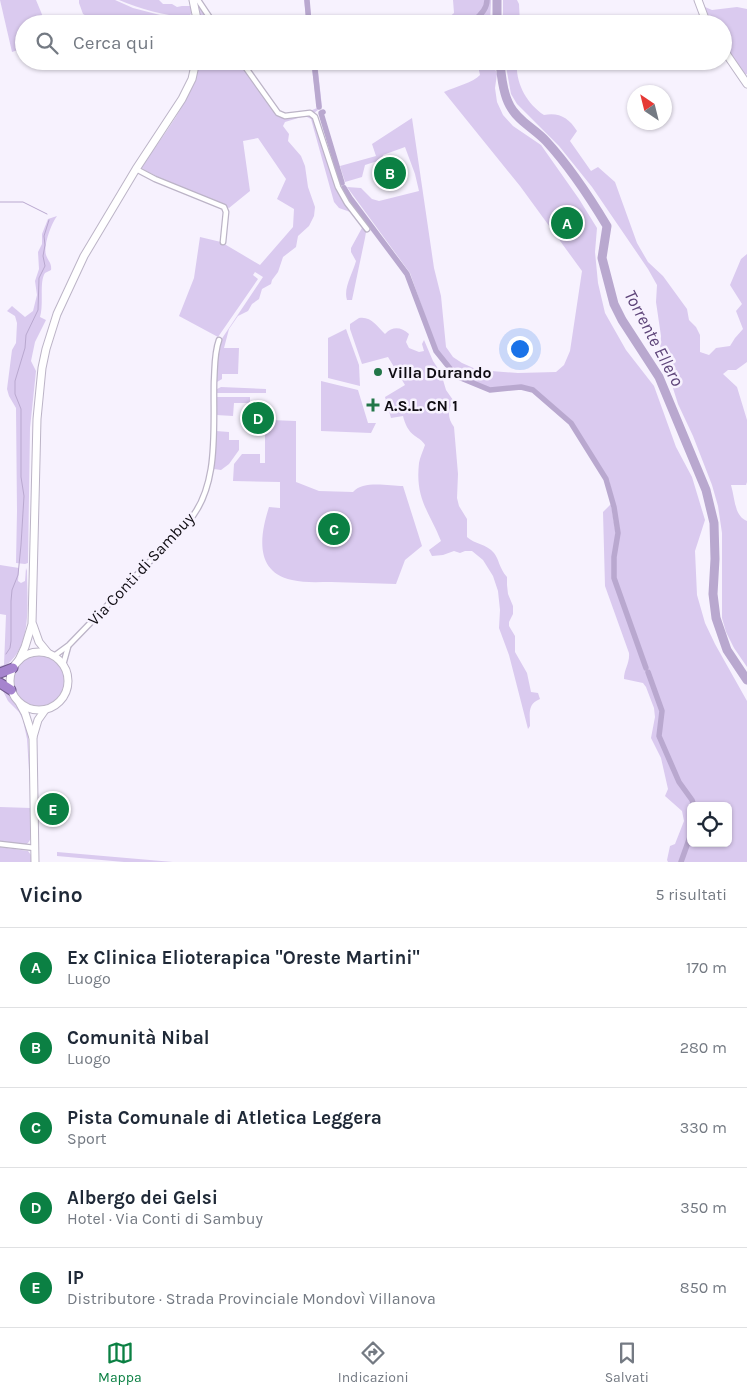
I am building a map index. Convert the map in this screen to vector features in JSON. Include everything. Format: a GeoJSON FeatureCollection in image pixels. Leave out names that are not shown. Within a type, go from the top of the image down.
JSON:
{"type":"FeatureCollection","features":[{"type":"Feature","properties":{"kind":"highway"},"geometry":{"type":"LineString","coordinates":[[0,672],[16,664]]}},
{"type":"Feature","properties":{"kind":"highway"},"geometry":{"type":"LineString","coordinates":[[0,684],[11,690]]}},
{"type":"Feature","properties":{"kind":"main road"},"geometry":{"type":"LineString","coordinates":[[193,0],[196,15]]}},
{"type":"Feature","properties":{"kind":"main road"},"geometry":{"type":"LineString","coordinates":[[698,0],[704,15]]}},
{"type":"Feature","properties":{"kind":"main road"},"geometry":{"type":"LineString","coordinates":[[732,62],[747,84]]}},
{"type":"Feature","properties":{"kind":"main road"},"geometry":{"type":"LineString","coordinates":[[35,862],[33,738],[28,720],[11,690],[10,676],[25,647],[32,624],[37,419],[42,368],[57,314],[84,256],[136,169],[182,99],[192,79],[194,70]]}},
{"type":"Feature","properties":{"kind":"main road"},"geometry":{"type":"LineString","coordinates":[[32,624],[39,642],[64,665],[68,682],[66,693],[60,702],[45,710],[38,720],[33,738]]}},
{"type":"Feature","properties":{"kind":"main road"},"geometry":{"type":"LineString","coordinates":[[16,664],[31,653],[51,654]]}},
{"type":"Feature","properties":{"kind":"main road"},"geometry":{"type":"LineString","coordinates":[[20,703],[33,710],[45,710]]}},
{"type":"Feature","properties":{"kind":"street"},"geometry":{"type":"LineString","coordinates":[[198,0],[208,15]]}},
{"type":"Feature","properties":{"kind":"street"},"geometry":{"type":"LineString","coordinates":[[247,70],[278,113],[285,116],[310,113],[315,117],[338,187],[367,229]]}},
{"type":"Feature","properties":{"kind":"street"},"geometry":{"type":"LineString","coordinates":[[136,169],[166,184],[224,207],[226,212],[223,242]]}},
{"type":"Feature","properties":{"kind":"street","name":"Via Conti di Sambuy"},"geometry":{"type":"LineString","coordinates":[[51,654],[69,645],[191,519],[200,506],[210,475],[215,361],[219,340]]}},
{"type":"Feature","properties":{"kind":"street"},"geometry":{"type":"LineString","coordinates":[[64,665],[69,645]]}},
{"type":"Feature","properties":{"kind":"street"},"geometry":{"type":"LineString","coordinates":[[0,844],[35,848]]}},
{"type":"Feature","properties":{"kind":"shaded area"},"geometry":{"type":"Polygon","coordinates":[[[0,0],[36,0],[42,15],[15,15],[15,51],[12,52],[0,0]]]}},
{"type":"Feature","properties":{"kind":"shaded area"},"geometry":{"type":"Polygon","coordinates":[[[79,0],[115,0],[133,8],[160,15],[85,15],[79,0]]]}},
{"type":"Feature","properties":{"kind":"shaded area"},"geometry":{"type":"Polygon","coordinates":[[[119,0],[159,0],[163,4],[172,4],[177,7],[191,6],[191,14],[170,15],[144,9],[119,0]]]}},
{"type":"Feature","properties":{"kind":"shaded area"},"geometry":{"type":"Polygon","coordinates":[[[304,0],[309,0],[311,15],[306,15],[304,0]]]}},
{"type":"Feature","properties":{"kind":"shaded area"},"geometry":{"type":"Polygon","coordinates":[[[453,0],[491,0],[490,15],[452,15],[454,13],[453,0]]]}},
{"type":"Feature","properties":{"kind":"shaded area"},"geometry":{"type":"Polygon","coordinates":[[[503,0],[517,0],[520,15],[503,15],[503,0]]]}},
{"type":"Feature","properties":{"kind":"shaded area"},"geometry":{"type":"Polygon","coordinates":[[[700,0],[702,0],[705,7],[712,10],[737,7],[747,9],[747,74],[743,75],[732,59],[732,15],[706,15],[700,0]]]}},
{"type":"Feature","properties":{"kind":"shaded area"},"geometry":{"type":"Polygon","coordinates":[[[197,3],[205,15],[199,15],[197,3]]]}},
{"type":"Feature","properties":{"kind":"shaded area"},"geometry":{"type":"Polygon","coordinates":[[[197,70],[244,70],[273,110],[278,114],[284,116],[308,115],[313,118],[325,154],[353,213],[339,208],[334,202],[311,119],[305,116],[285,122],[283,126],[289,134],[288,141],[301,156],[305,166],[308,187],[315,207],[314,216],[309,226],[298,236],[296,247],[283,257],[278,272],[271,284],[262,289],[259,299],[252,304],[248,311],[238,316],[229,329],[224,348],[239,348],[238,374],[222,374],[222,379],[217,382],[218,348],[221,340],[263,277],[255,272],[253,275],[258,279],[218,337],[179,316],[194,278],[200,237],[221,242],[260,265],[293,227],[294,209],[277,199],[286,179],[258,138],[243,141],[250,191],[229,208],[175,186],[141,168],[176,117],[197,70]]]}},
{"type":"Feature","properties":{"kind":"shaded area"},"geometry":{"type":"Polygon","coordinates":[[[312,70],[318,70],[322,107],[314,113],[310,111],[317,108],[312,70]]]}},
{"type":"Feature","properties":{"kind":"shaded area"},"geometry":{"type":"Polygon","coordinates":[[[479,70],[495,70],[497,102],[503,115],[513,126],[541,145],[597,228],[595,252],[598,283],[605,313],[626,350],[654,386],[676,447],[692,477],[705,520],[695,551],[697,595],[705,623],[747,701],[747,862],[683,862],[688,847],[732,847],[732,802],[694,802],[681,782],[660,737],[663,709],[616,578],[616,557],[620,530],[609,480],[570,419],[536,390],[524,386],[491,388],[463,378],[455,372],[437,350],[410,273],[347,187],[361,188],[372,199],[379,201],[419,191],[405,147],[383,155],[384,159],[365,165],[362,177],[345,182],[340,166],[376,156],[372,144],[412,118],[434,268],[441,296],[446,347],[453,357],[478,370],[518,373],[556,372],[564,365],[570,351],[582,271],[520,186],[444,92],[480,75],[479,70]]]}},
{"type":"Feature","properties":{"kind":"shaded area"},"geometry":{"type":"Polygon","coordinates":[[[507,70],[517,70],[523,91],[538,110],[544,115],[559,115],[567,119],[574,126],[577,131],[570,141],[591,171],[598,167],[615,182],[637,243],[648,262],[663,276],[687,309],[689,320],[696,327],[700,335],[700,352],[709,355],[716,348],[730,346],[743,329],[736,311],[742,304],[730,285],[741,259],[747,254],[747,362],[736,370],[728,370],[723,374],[737,387],[747,420],[747,482],[746,485],[731,485],[737,511],[747,521],[747,667],[734,648],[722,618],[722,533],[718,506],[693,436],[678,404],[672,385],[671,369],[660,351],[661,336],[656,302],[657,285],[592,187],[559,146],[517,104],[511,94],[507,70]]]}},
{"type":"Feature","properties":{"kind":"shaded area"},"geometry":{"type":"Polygon","coordinates":[[[57,216],[50,229],[45,251],[51,270],[45,273],[43,277],[40,317],[46,320],[35,342],[31,361],[36,371],[30,428],[28,563],[25,564],[16,563],[16,408],[7,389],[12,350],[16,343],[17,323],[15,316],[7,311],[12,306],[25,317],[33,311],[37,295],[35,281],[39,269],[38,252],[42,244],[42,234],[48,219],[57,216]]]}},
{"type":"Feature","properties":{"kind":"shaded area"},"geometry":{"type":"Polygon","coordinates":[[[363,226],[366,232],[352,300],[347,300],[347,286],[356,261],[351,248],[363,226]]]}},
{"type":"Feature","properties":{"kind":"shaded area"},"geometry":{"type":"Polygon","coordinates":[[[359,318],[370,320],[385,334],[397,328],[403,330],[409,334],[406,342],[409,348],[419,352],[424,351],[422,344],[424,340],[433,361],[441,373],[446,390],[453,400],[449,414],[454,427],[458,474],[457,498],[459,506],[467,519],[467,537],[491,550],[496,555],[507,577],[508,594],[513,606],[513,614],[509,626],[515,636],[515,652],[527,673],[531,692],[538,693],[540,699],[531,707],[530,726],[528,729],[509,655],[499,628],[498,591],[493,576],[483,560],[472,551],[460,553],[454,551],[432,556],[429,550],[441,541],[424,504],[419,486],[419,463],[425,445],[409,430],[403,416],[391,418],[385,397],[405,385],[388,357],[362,364],[350,329],[350,324],[359,318]]]}},
{"type":"Feature","properties":{"kind":"shaded area"},"geometry":{"type":"Polygon","coordinates":[[[346,329],[359,365],[360,386],[328,378],[328,338],[346,329]]]}},
{"type":"Feature","properties":{"kind":"shaded area"},"geometry":{"type":"Polygon","coordinates":[[[321,381],[358,390],[368,423],[376,423],[371,433],[321,431],[321,381]]]}},
{"type":"Feature","properties":{"kind":"shaded area"},"geometry":{"type":"Polygon","coordinates":[[[221,387],[266,389],[266,393],[217,393],[217,389],[221,387]]]}},
{"type":"Feature","properties":{"kind":"shaded area"},"geometry":{"type":"Polygon","coordinates":[[[217,397],[250,397],[250,403],[234,403],[233,416],[216,415],[217,397]]]}},
{"type":"Feature","properties":{"kind":"shaded area"},"geometry":{"type":"Polygon","coordinates":[[[270,420],[296,421],[296,482],[319,491],[353,492],[357,488],[370,485],[403,486],[422,546],[405,560],[396,584],[301,582],[280,576],[271,569],[263,551],[263,529],[269,507],[280,508],[280,482],[233,481],[234,464],[242,454],[260,454],[260,463],[265,463],[265,431],[270,431],[270,420]]]}},
{"type":"Feature","properties":{"kind":"shaded area"},"geometry":{"type":"Polygon","coordinates":[[[216,431],[229,432],[229,440],[239,440],[239,450],[229,464],[221,470],[214,469],[216,431]]]}},
{"type":"Feature","properties":{"kind":"shaded area"},"geometry":{"type":"Polygon","coordinates":[[[611,504],[616,535],[612,557],[613,581],[660,710],[658,738],[678,783],[691,802],[687,802],[687,842],[680,862],[668,862],[667,860],[670,846],[675,844],[684,821],[682,811],[665,796],[668,789],[661,758],[651,738],[655,717],[654,708],[643,683],[624,679],[629,653],[605,586],[603,512],[611,504]]]}},
{"type":"Feature","properties":{"kind":"shaded area"},"geometry":{"type":"Polygon","coordinates":[[[0,565],[19,568],[18,581],[21,583],[25,581],[26,568],[28,597],[26,626],[19,651],[11,661],[0,669],[0,666],[4,665],[6,615],[0,614],[0,565]]]}},
{"type":"Feature","properties":{"kind":"shaded area"},"geometry":{"type":"Polygon","coordinates":[[[34,656],[44,656],[57,663],[64,676],[64,686],[57,699],[44,706],[34,706],[25,702],[18,695],[14,686],[14,676],[18,667],[25,660],[34,656]]]}},
{"type":"Feature","properties":{"kind":"shaded area"},"geometry":{"type":"Polygon","coordinates":[[[2,689],[6,691],[23,716],[28,732],[31,802],[27,739],[23,720],[19,712],[8,701],[2,689]]]}},
{"type":"Feature","properties":{"kind":"shaded area"},"geometry":{"type":"Polygon","coordinates":[[[0,807],[31,808],[32,834],[31,839],[25,845],[0,843],[0,807]]]}},
{"type":"Feature","properties":{"kind":"shaded area"},"geometry":{"type":"Polygon","coordinates":[[[0,847],[28,851],[31,855],[31,862],[0,862],[0,847]]]}},
{"type":"Feature","properties":{"kind":"shaded area"},"geometry":{"type":"Polygon","coordinates":[[[57,852],[173,862],[124,862],[57,856],[57,852]]]}},
{"type":"Feature","properties":{"kind":"waterway"},"geometry":{"type":"LineString","coordinates":[[307,0],[308,15]]}},
{"type":"Feature","properties":{"kind":"waterway"},"geometry":{"type":"LineString","coordinates":[[480,15],[486,6],[487,0]]}},
{"type":"Feature","properties":{"kind":"waterway","name":"Torrente Ellero"},"geometry":{"type":"LineString","coordinates":[[497,0],[497,15]]}},
{"type":"Feature","properties":{"kind":"waterway"},"geometry":{"type":"LineString","coordinates":[[315,70],[319,107]]}},
{"type":"Feature","properties":{"kind":"waterway","name":"Torrente Ellero"},"geometry":{"type":"LineString","coordinates":[[501,70],[504,90],[513,111],[546,141],[563,161],[607,226],[602,258],[614,304],[622,320],[659,377],[706,490],[714,523],[715,559],[713,594],[716,618],[727,650],[747,680]]}},
{"type":"Feature","properties":{"kind":"waterway"},"geometry":{"type":"LineString","coordinates":[[323,112],[321,113],[342,183]]}},
{"type":"Feature","properties":{"kind":"waterway"},"geometry":{"type":"LineString","coordinates":[[344,188],[407,274],[436,351],[456,376],[490,390],[521,387],[533,390],[571,423],[606,479],[614,507],[618,533],[614,557],[614,578],[646,668]]}},
{"type":"Feature","properties":{"kind":"waterway"},"geometry":{"type":"LineString","coordinates":[[0,202],[23,202],[47,214]]}},
{"type":"Feature","properties":{"kind":"waterway"},"geometry":{"type":"LineString","coordinates":[[6,654],[10,648],[11,641],[11,601],[12,590],[18,575],[24,496],[21,477],[21,409],[15,394],[15,381],[25,348],[26,335],[38,310],[39,278],[45,266],[43,256],[44,236],[49,220]]}},
{"type":"Feature","properties":{"kind":"waterway"},"geometry":{"type":"LineString","coordinates":[[648,672],[662,711],[659,736],[679,782],[693,802]]}},
{"type":"Feature","properties":{"kind":"waterway"},"geometry":{"type":"LineString","coordinates":[[681,862],[687,845]]}},
{"type":"Feature","properties":{"kind":"place","name":"Comunità Nibal"},"geometry":{"type":"Point","coordinates":[390,173]}},
{"type":"Feature","properties":{"kind":"place","name":"Ex Clinica Elioterapica \"Oreste Martini\""},"geometry":{"type":"Point","coordinates":[567,223]}},
{"type":"Feature","properties":{"kind":"place","name":"Villa Durando"},"geometry":{"type":"Point","coordinates":[378,372]}},
{"type":"Feature","properties":{"kind":"place","name":"A.S.L. CN 1"},"geometry":{"type":"Point","coordinates":[373,405]}},
{"type":"Feature","properties":{"kind":"place","name":"Albergo dei Gelsi"},"geometry":{"type":"Point","coordinates":[258,418]}},
{"type":"Feature","properties":{"kind":"place","name":"Pista Comunale di Atletica Leggera"},"geometry":{"type":"Point","coordinates":[334,529]}},
{"type":"Feature","properties":{"kind":"place","name":"IP"},"geometry":{"type":"Point","coordinates":[53,809]}}]}
